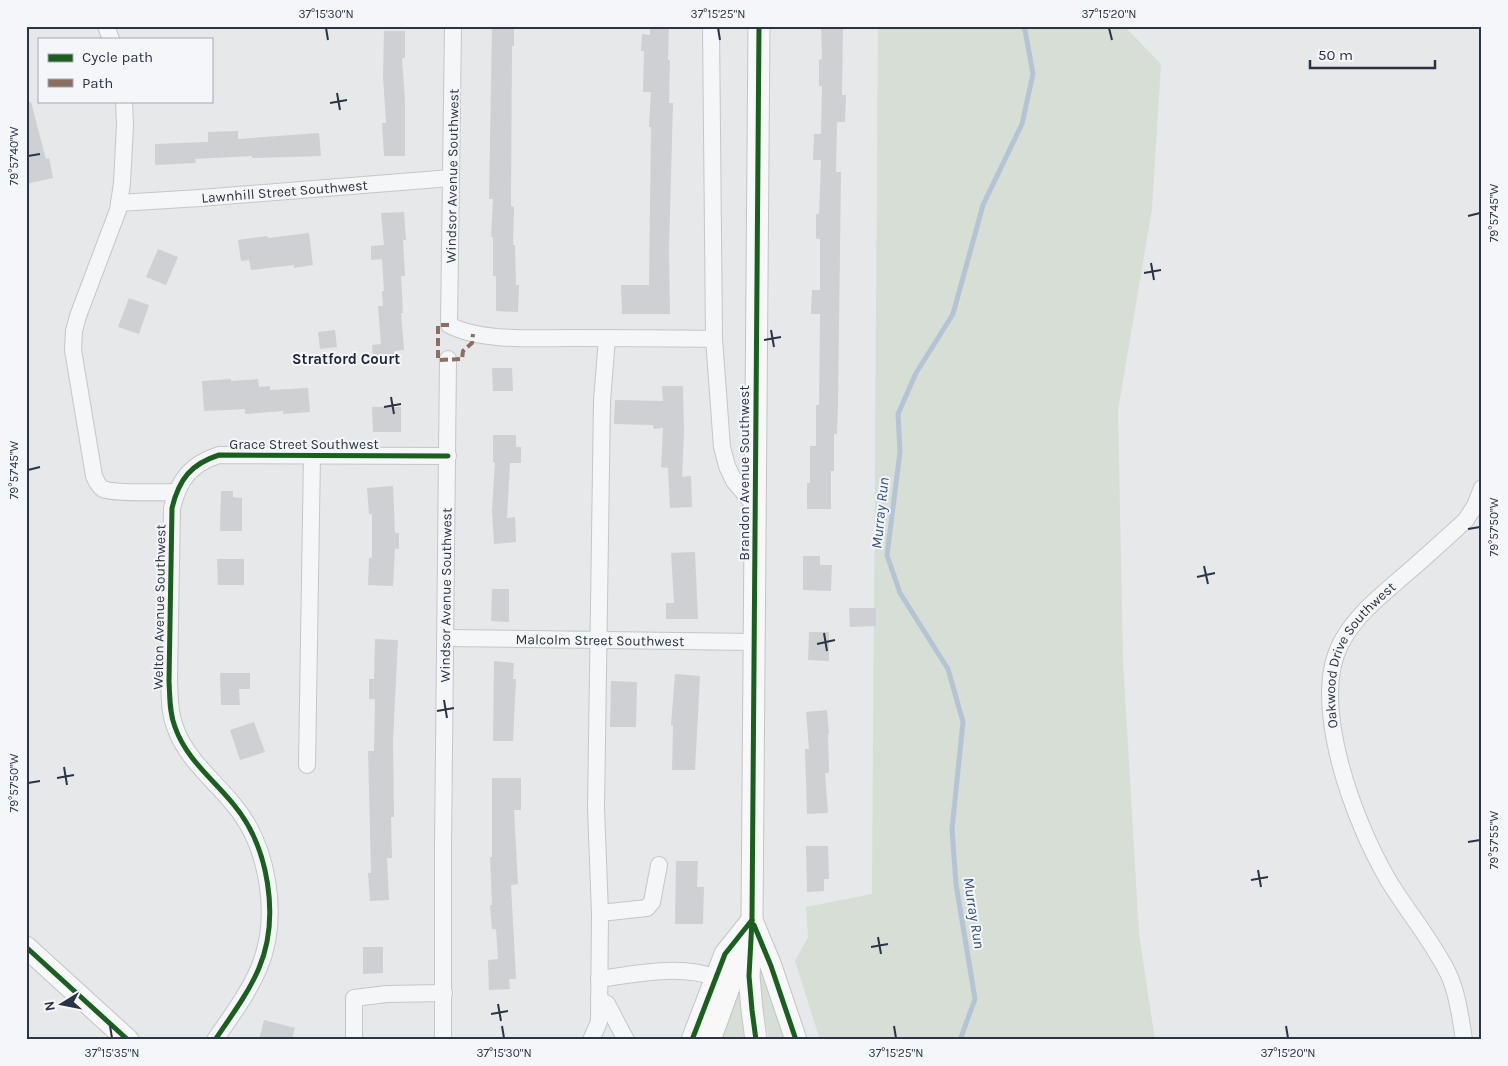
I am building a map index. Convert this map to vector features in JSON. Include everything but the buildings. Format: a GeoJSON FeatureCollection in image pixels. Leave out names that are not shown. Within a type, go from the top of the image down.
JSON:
{"type":"FeatureCollection","features":[{"type":"Feature","properties":{"kind":"main road","name":"Brandon Avenue Southwest"},"geometry":{"type":"LineString","coordinates":[[756,1040],[749,976],[752,920],[759,26]]}},
{"type":"Feature","properties":{"kind":"main road","name":"Brandon Avenue Southwest"},"geometry":{"type":"LineString","coordinates":[[752,920],[771,966],[796,1040]]}},
{"type":"Feature","properties":{"kind":"main road"},"geometry":{"type":"LineString","coordinates":[[692,1040],[725,954],[752,920]]}},
{"type":"Feature","properties":{"kind":"main road"},"geometry":{"type":"LineString","coordinates":[[710,1040],[735,975],[752,920]]}},
{"type":"Feature","properties":{"kind":"main road"},"geometry":{"type":"LineString","coordinates":[[26,947],[128,1040]]}},
{"type":"Feature","properties":{"kind":"street"},"geometry":{"type":"LineString","coordinates":[[106,26],[111,38]]}},
{"type":"Feature","properties":{"kind":"street","name":"Windsor Avenue Southwest"},"geometry":{"type":"LineString","coordinates":[[453,26],[449,325],[473,334],[525,338],[607,338]]}},
{"type":"Feature","properties":{"kind":"street","name":"Brandon Avenue Southwest"},"geometry":{"type":"LineString","coordinates":[[711,26],[714,339],[722,447],[727,466],[734,481],[754,505]]}},
{"type":"Feature","properties":{"kind":"street"},"geometry":{"type":"LineString","coordinates":[[124,102],[125,125],[118,210],[78,316],[74,331],[73,350],[96,482],[103,489],[176,492]]}},
{"type":"Feature","properties":{"kind":"street","name":"Lawnhill Street Southwest"},"geometry":{"type":"LineString","coordinates":[[119,202],[200,198],[451,178]]}},
{"type":"Feature","properties":{"kind":"street"},"geometry":{"type":"LineString","coordinates":[[591,1040],[599,1022],[600,1000],[600,913],[596,808],[602,401],[607,338],[714,339]]}},
{"type":"Feature","properties":{"kind":"street","name":"Windsor Avenue Southwest"},"geometry":{"type":"LineString","coordinates":[[444,1040],[443,847],[448,360]]}},
{"type":"Feature","properties":{"kind":"street","name":"Grace Street Southwest"},"geometry":{"type":"LineString","coordinates":[[176,492],[192,469],[204,460],[219,455],[448,456]]}},
{"type":"Feature","properties":{"kind":"street"},"geometry":{"type":"LineString","coordinates":[[307,765],[312,455]]}},
{"type":"Feature","properties":{"kind":"street","name":"Oakwood Drive Southwest"},"geometry":{"type":"LineString","coordinates":[[1464,1040],[1460,1014],[1449,975],[1430,942],[1387,878],[1351,803],[1335,742],[1331,708],[1331,680],[1334,661],[1341,643],[1352,627],[1371,605],[1465,521],[1475,506],[1482,488]]}},
{"type":"Feature","properties":{"kind":"street","name":"Welton Avenue Southwest"},"geometry":{"type":"LineString","coordinates":[[176,492],[172,508],[168,681],[170,707],[174,725],[182,744],[194,761],[234,805],[250,831],[260,854],[266,876],[268,899],[266,945],[259,967],[247,992],[215,1040]]}},
{"type":"Feature","properties":{"kind":"street","name":"Malcolm Street Southwest"},"geometry":{"type":"LineString","coordinates":[[446,638],[754,642]]}},
{"type":"Feature","properties":{"kind":"street"},"geometry":{"type":"LineString","coordinates":[[600,913],[647,908],[652,902],[659,866]]}},
{"type":"Feature","properties":{"kind":"street"},"geometry":{"type":"LineString","coordinates":[[599,979],[664,970],[707,974],[716,978]]}},
{"type":"Feature","properties":{"kind":"street"},"geometry":{"type":"LineString","coordinates":[[354,1040],[354,998],[386,994],[444,993]]}},
{"type":"Feature","properties":{"kind":"street"},"geometry":{"type":"LineString","coordinates":[[600,1000],[607,1004],[626,1040]]}},
{"type":"Feature","properties":{"kind":"shaded area"},"geometry":{"type":"Polygon","coordinates":[[[878,26],[1124,26],[1161,64],[1152,209],[1118,410],[1123,660],[1139,934],[1155,1040],[820,1040],[795,961],[808,937],[806,907],[872,894],[878,26]]]}},
{"type":"Feature","properties":{"kind":"shaded area"},"geometry":{"type":"Polygon","coordinates":[[[758,962],[786,1040],[769,1040],[760,992],[758,962]]]}},
{"type":"Feature","properties":{"kind":"shaded area"},"geometry":{"type":"Polygon","coordinates":[[[739,987],[748,1040],[720,1040],[739,987]]]}},
{"type":"Feature","properties":{"kind":"waterway","name":"Murray Run"},"geometry":{"type":"LineString","coordinates":[[960,1040],[975,999],[956,884],[952,829],[963,722],[948,669],[900,593],[887,555],[900,452],[898,414],[916,373],[953,314],[983,205],[1022,124],[1033,74],[1023,26]]}},
{"type":"Feature","properties":{"kind":"marked path"},"geometry":{"type":"LineString","coordinates":[[449,325],[438,325],[438,360],[462,359],[463,351],[472,343],[473,334]]}},
{"type":"Feature","properties":{"kind":"cycle path"},"geometry":{"type":"LineString","coordinates":[[756,1040],[749,976],[752,920],[759,26]]}},
{"type":"Feature","properties":{"kind":"cycle path"},"geometry":{"type":"LineString","coordinates":[[215,1040],[255,978],[265,948],[270,906],[268,884],[256,841],[234,805],[186,749],[175,727],[172,716],[169,681],[172,508],[178,489],[194,468],[219,455],[448,456]]}},
{"type":"Feature","properties":{"kind":"cycle path"},"geometry":{"type":"LineString","coordinates":[[692,1040],[725,954],[752,920]]}},
{"type":"Feature","properties":{"kind":"cycle path"},"geometry":{"type":"LineString","coordinates":[[754,925],[771,966],[796,1040]]}},
{"type":"Feature","properties":{"kind":"cycle path"},"geometry":{"type":"LineString","coordinates":[[26,947],[128,1040]]}},
{"type":"Feature","properties":{"kind":"district","name":"Stratford Court"},"geometry":{"type":"Point","coordinates":[346,359]}}]}
